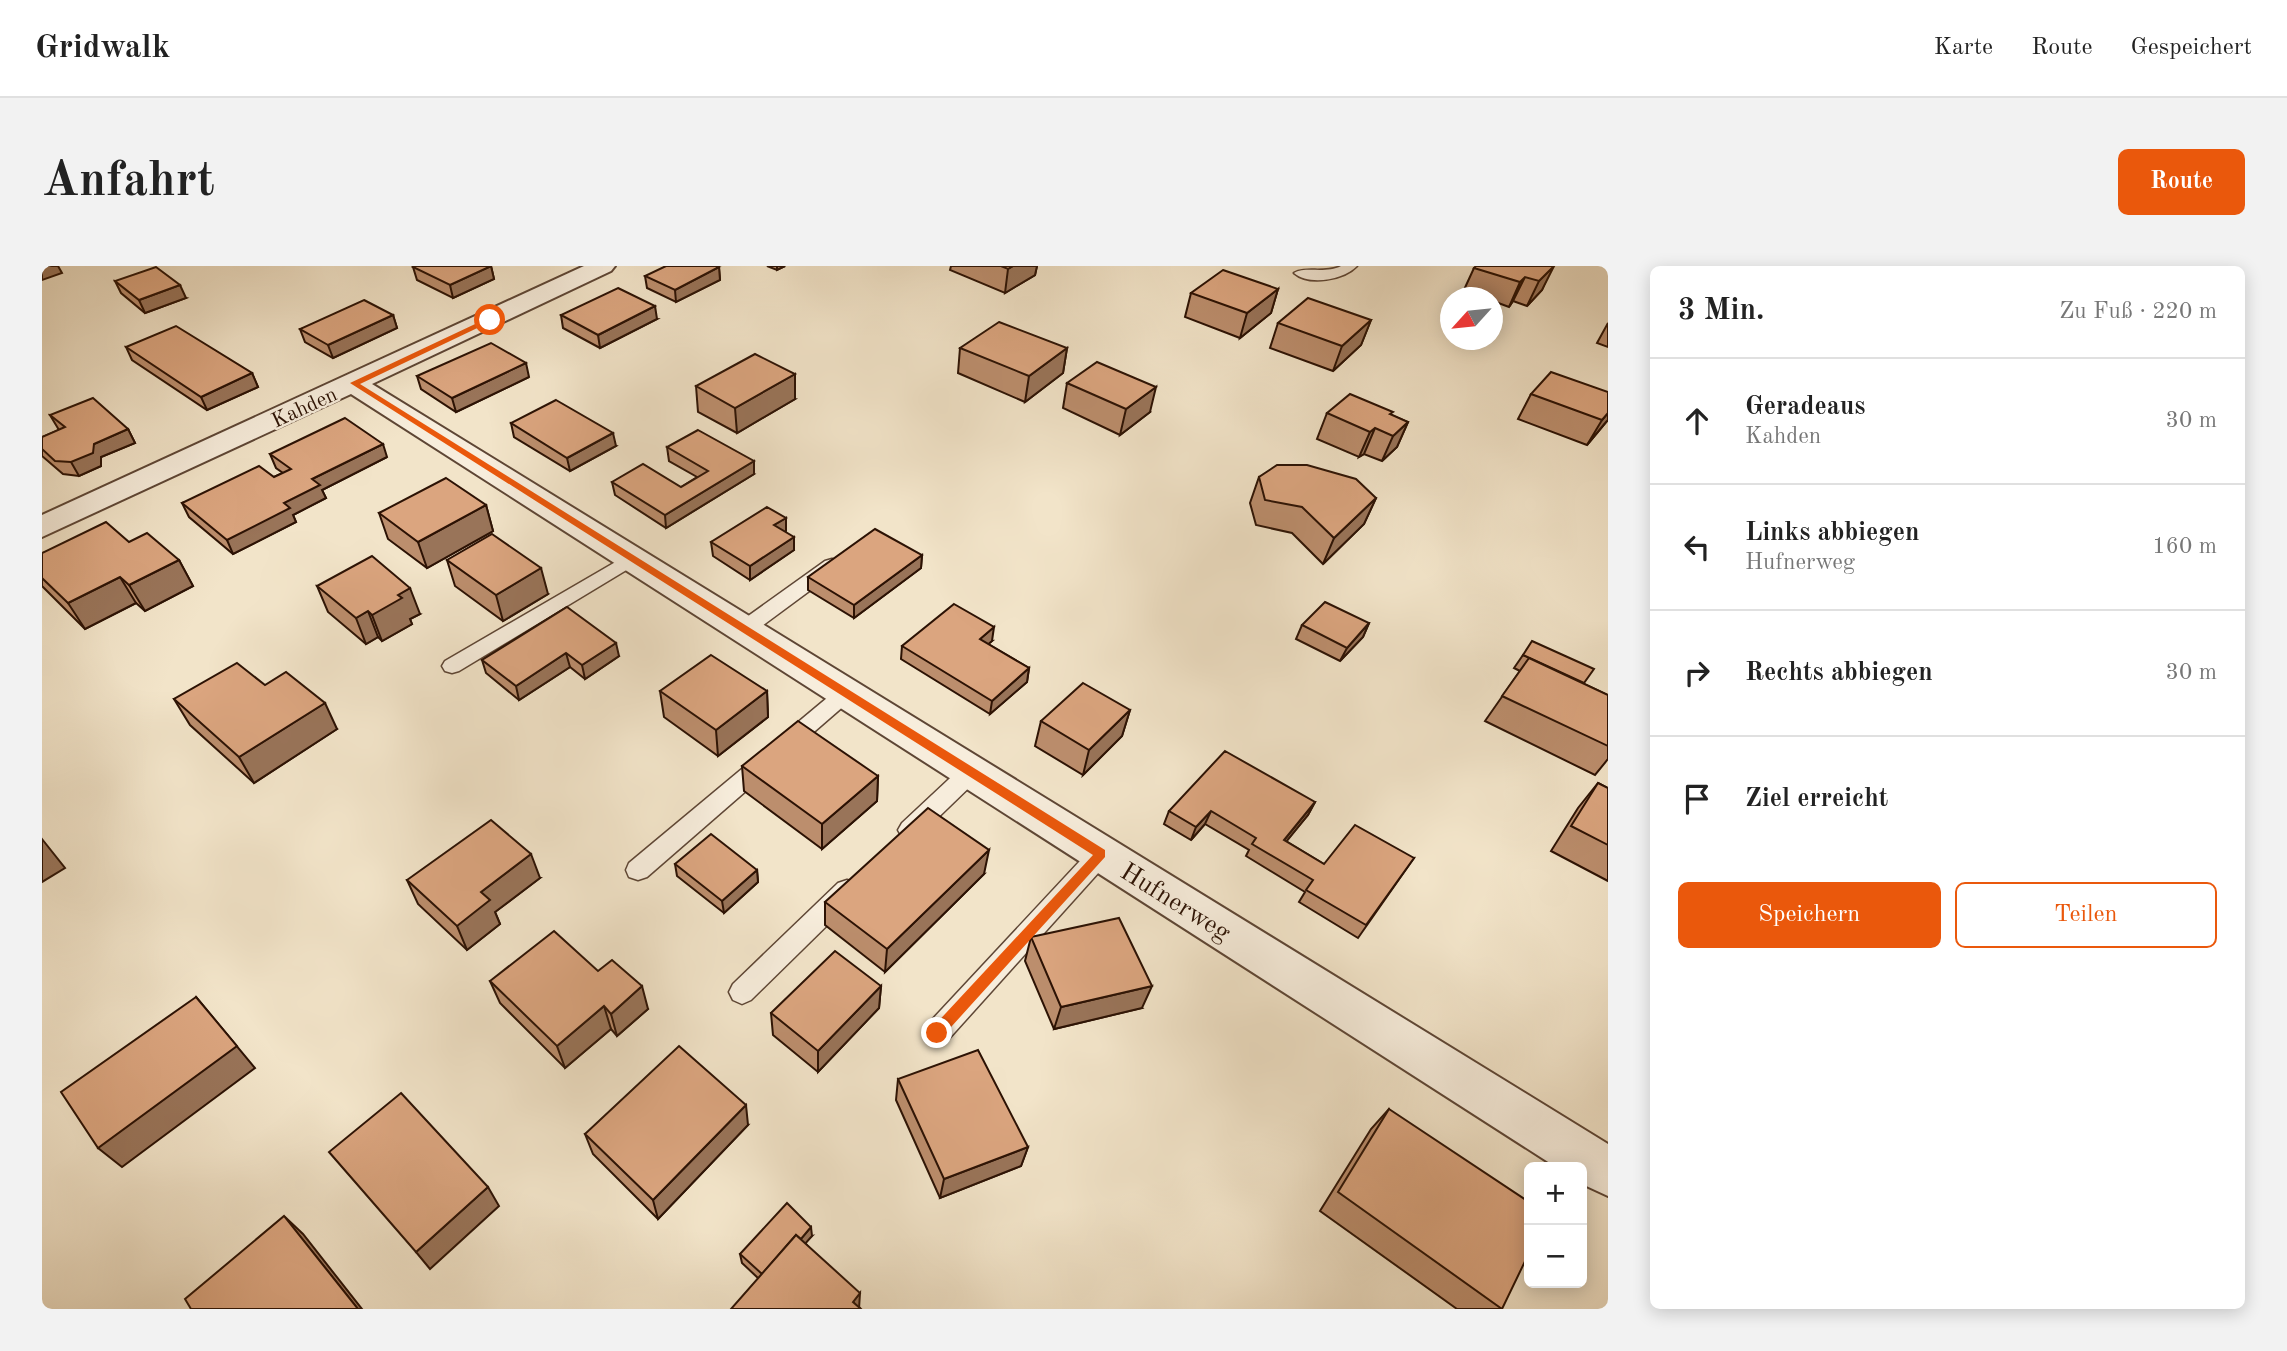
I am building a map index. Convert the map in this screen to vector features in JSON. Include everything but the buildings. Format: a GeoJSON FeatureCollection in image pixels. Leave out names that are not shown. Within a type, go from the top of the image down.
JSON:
{"type":"FeatureCollection","features":[{"type":"Feature","properties":{"kind":"street","name":"Kahden"},"geometry":{"type":"LineString","coordinates":[[42,527],[603,266]]}},
{"type":"Feature","properties":{"kind":"street","name":"Hufnerweg"},"geometry":{"type":"LineString","coordinates":[[354,383],[1608,1172]]}},
{"type":"Feature","properties":{"kind":"lane"},"geometry":{"type":"LineString","coordinates":[[1301,272],[1320,275],[1342,273],[1350,266]]}},
{"type":"Feature","properties":{"kind":"lane"},"geometry":{"type":"LineString","coordinates":[[453,666],[631,559]]}},
{"type":"Feature","properties":{"kind":"lane"},"geometry":{"type":"LineString","coordinates":[[744,629],[833,564]]}},
{"type":"Feature","properties":{"kind":"lane"},"geometry":{"type":"LineString","coordinates":[[638,870],[846,693]]}},
{"type":"Feature","properties":{"kind":"lane"},"geometry":{"type":"LineString","coordinates":[[891,848],[971,772]]}},
{"type":"Feature","properties":{"kind":"lane"},"geometry":{"type":"LineString","coordinates":[[937,1033],[1101,854]]}},
{"type":"Feature","properties":{"kind":"lane"},"geometry":{"type":"LineString","coordinates":[[742,992],[861,877]]}},
{"type":"Feature","properties":{"kind":"route"},"geometry":{"type":"LineString","coordinates":[[490,320],[354,383],[1101,854],[937,1033]]}}]}
